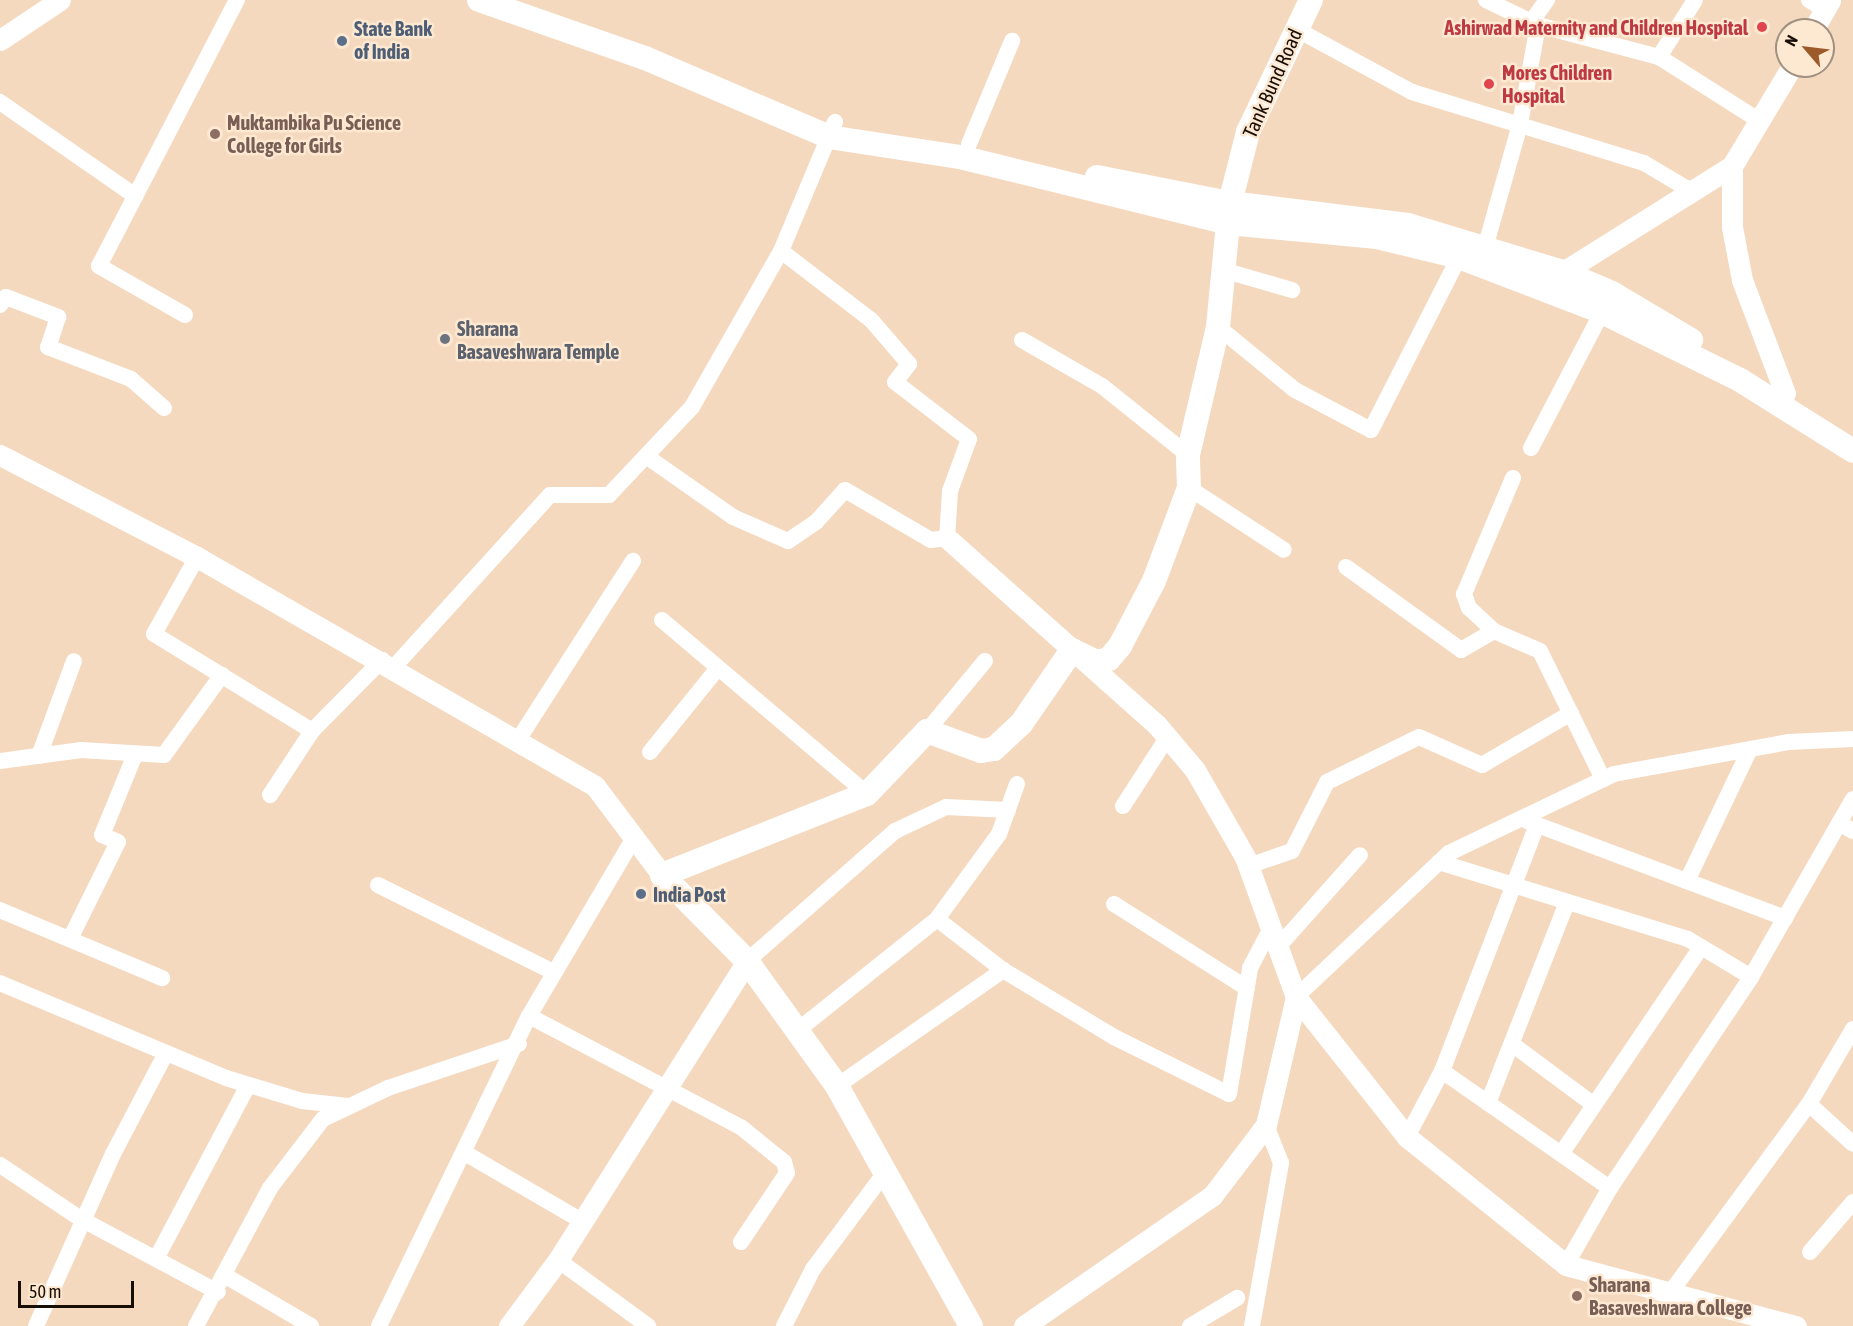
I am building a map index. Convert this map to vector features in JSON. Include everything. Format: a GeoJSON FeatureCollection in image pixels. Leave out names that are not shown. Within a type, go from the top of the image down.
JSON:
{"type":"FeatureCollection","features":[{"type":"Feature","properties":{"kind":"main road"},"geometry":{"type":"LineString","coordinates":[[479,0],[645,58],[832,130],[1229,213],[1377,237],[1459,257],[1602,312],[1740,380],[1853,450]]}},
{"type":"Feature","properties":{"kind":"main road"},"geometry":{"type":"LineString","coordinates":[[518,0],[832,130],[969,144],[1229,213],[1408,225],[1563,272],[1612,293],[1785,393],[1853,437]]}},
{"type":"Feature","properties":{"kind":"main road","name":"Tank Bund Road"},"geometry":{"type":"LineString","coordinates":[[1189,488],[1188,455],[1218,327],[1226,271],[1229,213],[1248,132],[1311,0]]}},
{"type":"Feature","properties":{"kind":"main road"},"geometry":{"type":"LineString","coordinates":[[971,1326],[837,1086],[747,961],[662,875],[867,794],[927,731],[981,751],[994,749],[1020,724],[1072,650],[1097,662],[1109,659],[1120,646],[1154,581],[1189,488]]}},
{"type":"Feature","properties":{"kind":"street"},"geometry":{"type":"LineString","coordinates":[[0,40],[60,0]]}},
{"type":"Feature","properties":{"kind":"street"},"geometry":{"type":"LineString","coordinates":[[184,315],[99,266],[237,0]]}},
{"type":"Feature","properties":{"kind":"street"},"geometry":{"type":"LineString","coordinates":[[1486,0],[1535,24],[1659,57],[1760,121]]}},
{"type":"Feature","properties":{"kind":"street"},"geometry":{"type":"LineString","coordinates":[[1485,248],[1520,124],[1535,24],[1547,0]]}},
{"type":"Feature","properties":{"kind":"street"},"geometry":{"type":"LineString","coordinates":[[1659,57],[1695,0]]}},
{"type":"Feature","properties":{"kind":"street"},"geometry":{"type":"LineString","coordinates":[[1817,18],[1821,3]]}},
{"type":"Feature","properties":{"kind":"street"},"geometry":{"type":"LineString","coordinates":[[1296,30],[1413,92],[1644,163],[1691,191]]}},
{"type":"Feature","properties":{"kind":"street"},"geometry":{"type":"LineString","coordinates":[[969,144],[1012,41]]}},
{"type":"Feature","properties":{"kind":"street"},"geometry":{"type":"LineString","coordinates":[[1563,272],[1732,166],[1785,78]]}},
{"type":"Feature","properties":{"kind":"street"},"geometry":{"type":"LineString","coordinates":[[0,102],[135,196]]}},
{"type":"Feature","properties":{"kind":"street"},"geometry":{"type":"LineString","coordinates":[[270,795],[312,731],[388,664],[550,495],[609,495],[692,407],[781,251],[832,130]]}},
{"type":"Feature","properties":{"kind":"street"},"geometry":{"type":"LineString","coordinates":[[1732,166],[1732,227],[1742,280],[1785,393]]}},
{"type":"Feature","properties":{"kind":"street"},"geometry":{"type":"LineString","coordinates":[[781,251],[871,320],[909,364],[895,382],[969,439],[950,491],[947,538]]}},
{"type":"Feature","properties":{"kind":"street"},"geometry":{"type":"LineString","coordinates":[[1218,327],[1295,390],[1371,430],[1459,257]]}},
{"type":"Feature","properties":{"kind":"street"},"geometry":{"type":"LineString","coordinates":[[1226,271],[1292,290]]}},
{"type":"Feature","properties":{"kind":"street"},"geometry":{"type":"LineString","coordinates":[[0,305],[6,297],[58,317],[48,347],[130,379],[164,408]]}},
{"type":"Feature","properties":{"kind":"street"},"geometry":{"type":"LineString","coordinates":[[1531,447],[1602,312]]}},
{"type":"Feature","properties":{"kind":"street"},"geometry":{"type":"LineString","coordinates":[[1022,340],[1102,386],[1188,455]]}},
{"type":"Feature","properties":{"kind":"street"},"geometry":{"type":"LineString","coordinates":[[0,455],[197,557],[388,664],[595,786],[632,840],[662,875]]}},
{"type":"Feature","properties":{"kind":"street"},"geometry":{"type":"LineString","coordinates":[[646,456],[733,518],[788,541],[816,522],[844,490],[931,540],[947,538],[1167,738],[1214,797],[1248,866],[1296,997],[1407,1137],[1566,1265],[1796,1326]]}},
{"type":"Feature","properties":{"kind":"street"},"geometry":{"type":"LineString","coordinates":[[1513,478],[1464,594],[1469,608],[1494,632],[1540,651],[1603,779]]}},
{"type":"Feature","properties":{"kind":"street"},"geometry":{"type":"LineString","coordinates":[[1189,488],[1284,550]]}},
{"type":"Feature","properties":{"kind":"street"},"geometry":{"type":"LineString","coordinates":[[197,557],[154,634],[312,731]]}},
{"type":"Feature","properties":{"kind":"street"},"geometry":{"type":"LineString","coordinates":[[518,740],[633,561]]}},
{"type":"Feature","properties":{"kind":"street"},"geometry":{"type":"LineString","coordinates":[[1346,567],[1461,650],[1494,632]]}},
{"type":"Feature","properties":{"kind":"street"},"geometry":{"type":"LineString","coordinates":[[662,620],[867,794]]}},
{"type":"Feature","properties":{"kind":"street"},"geometry":{"type":"LineString","coordinates":[[39,756],[74,661]]}},
{"type":"Feature","properties":{"kind":"street"},"geometry":{"type":"LineString","coordinates":[[927,731],[985,661]]}},
{"type":"Feature","properties":{"kind":"street"},"geometry":{"type":"LineString","coordinates":[[650,752],[718,668]]}},
{"type":"Feature","properties":{"kind":"street"},"geometry":{"type":"LineString","coordinates":[[0,761],[81,750],[134,757],[164,755],[222,675]]}},
{"type":"Feature","properties":{"kind":"street"},"geometry":{"type":"LineString","coordinates":[[1248,866],[1292,851],[1327,782],[1419,736],[1482,765],[1570,713]]}},
{"type":"Feature","properties":{"kind":"street"},"geometry":{"type":"LineString","coordinates":[[1123,806],[1167,738]]}},
{"type":"Feature","properties":{"kind":"street"},"geometry":{"type":"LineString","coordinates":[[1036,1322],[1212,1196],[1266,1125],[1296,997],[1439,862],[1603,779],[1750,749],[1853,739]]}},
{"type":"Feature","properties":{"kind":"street"},"geometry":{"type":"LineString","coordinates":[[1687,881],[1750,749]]}},
{"type":"Feature","properties":{"kind":"street"},"geometry":{"type":"LineString","coordinates":[[69,939],[118,842],[102,835],[134,757]]}},
{"type":"Feature","properties":{"kind":"street"},"geometry":{"type":"LineString","coordinates":[[798,1030],[937,919],[999,834],[1017,784]]}},
{"type":"Feature","properties":{"kind":"street"},"geometry":{"type":"LineString","coordinates":[[1566,1265],[1610,1188],[1751,977],[1785,918],[1846,827],[1853,799]]}},
{"type":"Feature","properties":{"kind":"street"},"geometry":{"type":"LineString","coordinates":[[509,1326],[558,1260],[664,1088],[747,961],[896,831],[946,807],[1008,810]]}},
{"type":"Feature","properties":{"kind":"street"},"geometry":{"type":"LineString","coordinates":[[1520,819],[1785,918]]}},
{"type":"Feature","properties":{"kind":"street"},"geometry":{"type":"LineString","coordinates":[[1407,1137],[1442,1071],[1516,886],[1537,825]]}},
{"type":"Feature","properties":{"kind":"street"},"geometry":{"type":"LineString","coordinates":[[379,1326],[519,1044],[528,1016],[632,840]]}},
{"type":"Feature","properties":{"kind":"street"},"geometry":{"type":"LineString","coordinates":[[937,919],[1003,970],[1114,1037],[1229,1095],[1250,968],[1275,938],[1360,855]]}},
{"type":"Feature","properties":{"kind":"street"},"geometry":{"type":"LineString","coordinates":[[1439,862],[1701,947],[1751,977]]}},
{"type":"Feature","properties":{"kind":"street"},"geometry":{"type":"LineString","coordinates":[[378,885],[553,972]]}},
{"type":"Feature","properties":{"kind":"street"},"geometry":{"type":"LineString","coordinates":[[1488,1103],[1567,902]]}},
{"type":"Feature","properties":{"kind":"street"},"geometry":{"type":"LineString","coordinates":[[1114,904],[1247,988]]}},
{"type":"Feature","properties":{"kind":"street"},"geometry":{"type":"LineString","coordinates":[[0,910],[162,978]]}},
{"type":"Feature","properties":{"kind":"street"},"geometry":{"type":"LineString","coordinates":[[1561,1154],[1701,947]]}},
{"type":"Feature","properties":{"kind":"street"},"geometry":{"type":"LineString","coordinates":[[837,1086],[1003,970]]}},
{"type":"Feature","properties":{"kind":"street"},"geometry":{"type":"LineString","coordinates":[[0,983],[165,1055],[248,1085],[302,1101],[349,1107]]}},
{"type":"Feature","properties":{"kind":"street"},"geometry":{"type":"LineString","coordinates":[[528,1016],[742,1128],[788,1168],[741,1242]]}},
{"type":"Feature","properties":{"kind":"street"},"geometry":{"type":"LineString","coordinates":[[1670,1293],[1809,1104],[1853,1029]]}},
{"type":"Feature","properties":{"kind":"street"},"geometry":{"type":"LineString","coordinates":[[196,1326],[218,1292],[270,1188],[323,1119],[349,1107],[519,1044]]}},
{"type":"Feature","properties":{"kind":"street"},"geometry":{"type":"LineString","coordinates":[[1512,1044],[1594,1105]]}},
{"type":"Feature","properties":{"kind":"street"},"geometry":{"type":"LineString","coordinates":[[36,1326],[81,1220],[165,1055]]}},
{"type":"Feature","properties":{"kind":"street"},"geometry":{"type":"LineString","coordinates":[[1442,1071],[1610,1188]]}},
{"type":"Feature","properties":{"kind":"street"},"geometry":{"type":"LineString","coordinates":[[156,1259],[248,1085]]}},
{"type":"Feature","properties":{"kind":"street"},"geometry":{"type":"LineString","coordinates":[[1809,1104],[1853,1144]]}},
{"type":"Feature","properties":{"kind":"street"},"geometry":{"type":"LineString","coordinates":[[1252,1326],[1281,1164],[1266,1125]]}},
{"type":"Feature","properties":{"kind":"street"},"geometry":{"type":"LineString","coordinates":[[465,1153],[582,1221]]}},
{"type":"Feature","properties":{"kind":"street"},"geometry":{"type":"LineString","coordinates":[[0,1165],[81,1220],[218,1292]]}},
{"type":"Feature","properties":{"kind":"street"},"geometry":{"type":"LineString","coordinates":[[784,1326],[813,1269],[886,1171]]}},
{"type":"Feature","properties":{"kind":"street"},"geometry":{"type":"LineString","coordinates":[[1810,1252],[1853,1202]]}},
{"type":"Feature","properties":{"kind":"street"},"geometry":{"type":"LineString","coordinates":[[558,1260],[648,1326]]}},
{"type":"Feature","properties":{"kind":"street"},"geometry":{"type":"LineString","coordinates":[[226,1276],[311,1326]]}},
{"type":"Feature","properties":{"kind":"street"},"geometry":{"type":"LineString","coordinates":[[1190,1326],[1237,1298]]}},
{"type":"Feature","properties":{"kind":"place","name":"Ashirwad Maternity and Children Hospital"},"geometry":{"type":"Point","coordinates":[1762,27]}},
{"type":"Feature","properties":{"kind":"place","name":"State Bank of India"},"geometry":{"type":"Point","coordinates":[342,41]}},
{"type":"Feature","properties":{"kind":"place","name":"Mores Children Hospital"},"geometry":{"type":"Point","coordinates":[1489,84]}},
{"type":"Feature","properties":{"kind":"place","name":"Muktambika Pu Science College for Girls"},"geometry":{"type":"Point","coordinates":[215,134]}},
{"type":"Feature","properties":{"kind":"place","name":"Sharana Basaveshwara Temple"},"geometry":{"type":"Point","coordinates":[445,339]}},
{"type":"Feature","properties":{"kind":"place","name":"India Post"},"geometry":{"type":"Point","coordinates":[641,894]}},
{"type":"Feature","properties":{"kind":"place","name":"Sharana Basaveshwara College"},"geometry":{"type":"Point","coordinates":[1577,1296]}}]}
